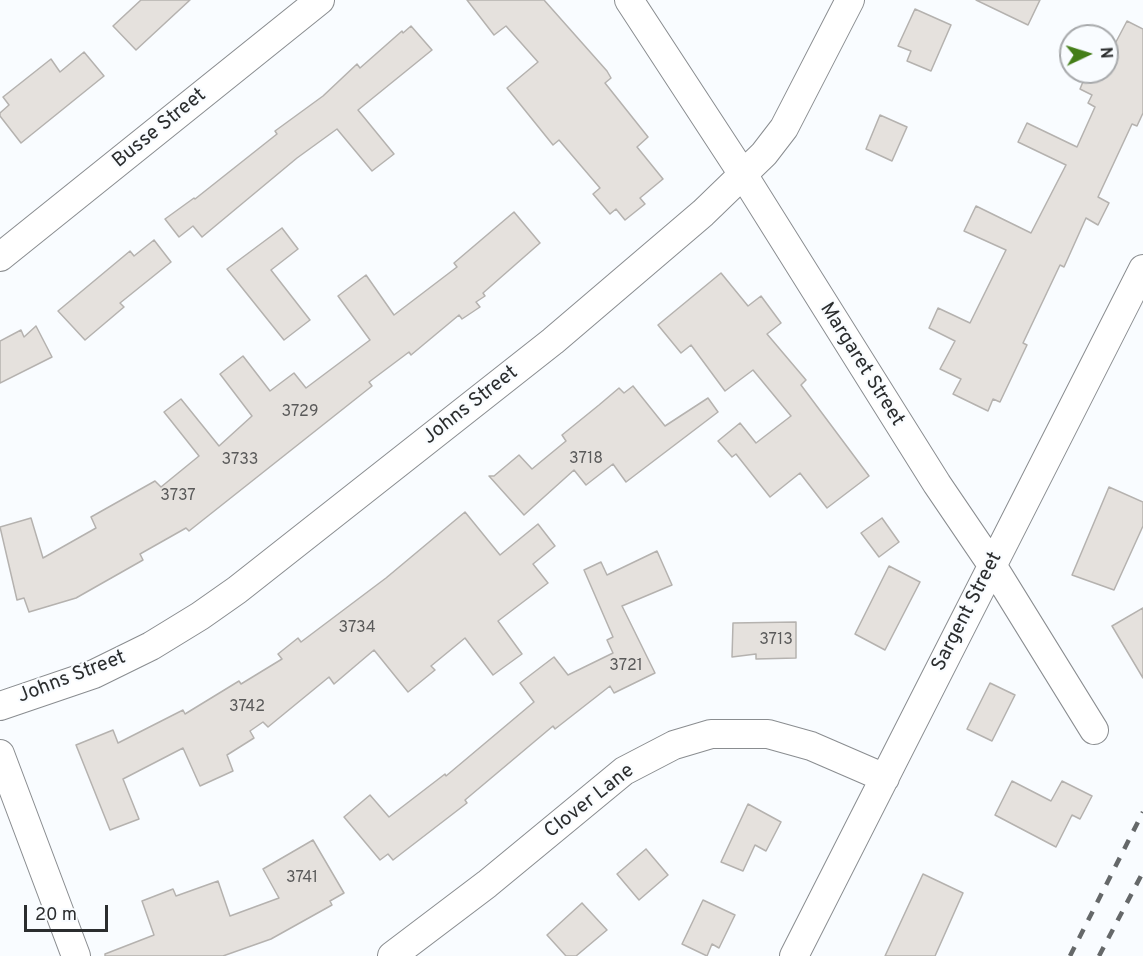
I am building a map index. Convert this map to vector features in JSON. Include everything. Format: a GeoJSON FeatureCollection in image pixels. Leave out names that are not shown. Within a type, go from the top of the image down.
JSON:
{"type":"FeatureCollection","features":[{"type":"Feature","properties":{"kind":"street","name":"Busse Street"},"geometry":{"type":"LineString","coordinates":[[0,257],[320,0]]}},
{"type":"Feature","properties":{"kind":"street","name":"Margaret Street"},"geometry":{"type":"LineString","coordinates":[[629,0],[744,176],[854,355],[992,565],[1094,730]]}},
{"type":"Feature","properties":{"kind":"street","name":"Johns Street"},"geometry":{"type":"LineString","coordinates":[[0,706],[94,674],[151,646],[237,590],[553,341],[744,176],[784,128],[850,0]]}},
{"type":"Feature","properties":{"kind":"street","name":"Sargent Street"},"geometry":{"type":"LineString","coordinates":[[794,956],[1143,269]]}},
{"type":"Feature","properties":{"kind":"street","name":"Clover Lane"},"geometry":{"type":"LineString","coordinates":[[392,956],[487,884],[624,771],[674,745],[711,734],[768,734],[811,746],[885,778]]}},
{"type":"Feature","properties":{"kind":"street"},"geometry":{"type":"LineString","coordinates":[[0,754],[76,956]]}},
{"type":"Feature","properties":{"kind":"building"},"geometry":{"type":"Polygon","coordinates":[[[141,0],[190,0],[136,50],[113,26],[141,0]]]}},
{"type":"Feature","properties":{"kind":"building"},"geometry":{"type":"Polygon","coordinates":[[[467,0],[544,0],[607,71],[611,78],[605,83],[648,137],[637,147],[663,179],[640,198],[645,204],[625,220],[616,209],[610,214],[593,194],[600,188],[559,140],[553,145],[507,88],[538,62],[506,26],[494,35],[467,0]]]}},
{"type":"Feature","properties":{"kind":"building"},"geometry":{"type":"Polygon","coordinates":[[[976,0],[1040,0],[1028,25],[976,0]]]}},
{"type":"Feature","properties":{"kind":"building"},"geometry":{"type":"Polygon","coordinates":[[[915,9],[951,25],[931,71],[907,61],[911,51],[898,46],[915,9]]]}},
{"type":"Feature","properties":{"kind":"building"},"geometry":{"type":"Polygon","coordinates":[[[1127,21],[1143,29],[1143,113],[1137,126],[1132,124],[1098,197],[1109,203],[1098,225],[1086,218],[1064,267],[1060,265],[1023,343],[1027,345],[1000,402],[993,399],[988,411],[953,394],[961,379],[940,369],[955,341],[929,328],[938,308],[970,323],[1006,250],[964,231],[976,206],[1031,233],[1066,165],[1018,142],[1027,123],[1077,147],[1095,107],[1088,103],[1092,95],[1080,89],[1082,84],[1119,84],[1119,36],[1127,21]]]}},
{"type":"Feature","properties":{"kind":"building"},"geometry":{"type":"Polygon","coordinates":[[[411,26],[432,50],[358,110],[394,154],[372,171],[337,129],[297,158],[202,237],[193,226],[179,237],[165,219],[195,199],[277,134],[275,131],[323,96],[357,64],[360,68],[402,31],[403,33],[411,26]]]}},
{"type":"Feature","properties":{"kind":"building"},"geometry":{"type":"Polygon","coordinates":[[[84,52],[104,76],[21,143],[0,116],[0,113],[9,105],[3,97],[51,59],[60,72],[84,52]]]}},
{"type":"Feature","properties":{"kind":"building"},"geometry":{"type":"Polygon","coordinates":[[[880,115],[907,127],[892,161],[866,149],[880,115]]]}},
{"type":"Feature","properties":{"kind":"building"},"geometry":{"type":"Polygon","coordinates":[[[514,212],[540,243],[483,293],[485,296],[476,302],[480,307],[462,319],[459,315],[411,355],[409,352],[369,382],[372,386],[189,531],[186,528],[140,554],[143,560],[76,598],[29,612],[24,598],[17,600],[0,527],[31,518],[43,558],[96,528],[91,517],[155,481],[161,487],[199,456],[164,412],[181,399],[219,446],[252,416],[220,374],[243,356],[270,391],[294,373],[306,388],[370,340],[338,296],[366,275],[394,315],[457,267],[454,263],[514,212]]]}},
{"type":"Feature","properties":{"kind":"building"},"geometry":{"type":"Polygon","coordinates":[[[282,228],[298,249],[271,270],[310,320],[284,340],[227,269],[282,228]]]}},
{"type":"Feature","properties":{"kind":"building"},"geometry":{"type":"Polygon","coordinates":[[[154,240],[171,262],[120,303],[124,307],[85,340],[58,311],[130,251],[134,256],[154,240]]]}},
{"type":"Feature","properties":{"kind":"building"},"geometry":{"type":"Polygon","coordinates":[[[721,273],[748,306],[761,296],[781,323],[767,334],[806,380],[801,385],[869,476],[827,508],[800,473],[770,497],[736,454],[732,457],[718,441],[740,423],[756,443],[791,416],[753,370],[725,391],[691,345],[681,353],[658,325],[721,273]]]}},
{"type":"Feature","properties":{"kind":"building"},"geometry":{"type":"Polygon","coordinates":[[[36,326],[52,357],[0,383],[0,341],[21,330],[24,337],[36,326]]]}},
{"type":"Feature","properties":{"kind":"building"},"geometry":{"type":"Polygon","coordinates":[[[633,386],[665,426],[708,398],[718,412],[626,482],[613,464],[586,485],[574,470],[524,515],[489,476],[494,476],[519,455],[532,469],[566,441],[562,435],[619,388],[624,393],[633,386]]]}},
{"type":"Feature","properties":{"kind":"building"},"geometry":{"type":"Polygon","coordinates":[[[1109,487],[1143,502],[1143,526],[1114,590],[1072,575],[1109,487]]]}},
{"type":"Feature","properties":{"kind":"building"},"geometry":{"type":"Polygon","coordinates":[[[465,512],[500,555],[538,524],[555,546],[533,564],[548,583],[498,621],[522,654],[493,675],[465,638],[431,666],[435,670],[408,692],[374,650],[334,684],[329,677],[268,727],[263,722],[250,731],[254,738],[227,755],[233,771],[200,786],[183,748],[123,779],[139,819],[110,830],[76,745],[113,730],[118,743],[183,710],[185,714],[239,681],[241,684],[282,659],[278,654],[298,638],[301,642],[386,578],[465,512]]]}},
{"type":"Feature","properties":{"kind":"building"},"geometry":{"type":"Polygon","coordinates":[[[882,518],[899,542],[879,557],[861,533],[882,518]]]}},
{"type":"Feature","properties":{"kind":"building"},"geometry":{"type":"Polygon","coordinates":[[[657,551],[672,585],[622,606],[655,673],[614,693],[610,686],[555,729],[553,726],[465,800],[467,803],[393,860],[388,854],[380,860],[344,817],[370,795],[389,817],[445,774],[446,776],[534,702],[520,683],[554,657],[568,675],[613,653],[607,640],[613,637],[584,570],[601,562],[607,575],[657,551]]]}},
{"type":"Feature","properties":{"kind":"building"},"geometry":{"type":"Polygon","coordinates":[[[889,566],[920,582],[885,650],[855,634],[889,566]]]}},
{"type":"Feature","properties":{"kind":"building"},"geometry":{"type":"Polygon","coordinates":[[[1143,608],[1143,678],[1112,626],[1143,608]]]}},
{"type":"Feature","properties":{"kind":"building"},"geometry":{"type":"Polygon","coordinates":[[[796,622],[796,658],[756,659],[756,654],[732,657],[733,623],[796,622]]]}},
{"type":"Feature","properties":{"kind":"building"},"geometry":{"type":"Polygon","coordinates":[[[990,683],[1015,695],[992,741],[967,729],[990,683]]]}},
{"type":"Feature","properties":{"kind":"building"},"geometry":{"type":"Polygon","coordinates":[[[1012,781],[1051,801],[1062,781],[1092,796],[1080,819],[1072,815],[1056,847],[995,815],[1012,781]]]}},
{"type":"Feature","properties":{"kind":"building"},"geometry":{"type":"Polygon","coordinates":[[[748,804],[781,822],[766,851],[755,845],[743,871],[721,862],[748,804]]]}},
{"type":"Feature","properties":{"kind":"building"},"geometry":{"type":"Polygon","coordinates":[[[313,840],[344,893],[330,901],[332,905],[271,939],[223,956],[105,956],[105,954],[154,935],[142,901],[173,889],[176,896],[218,881],[230,916],[279,898],[263,869],[313,840]]]}},
{"type":"Feature","properties":{"kind":"building"},"geometry":{"type":"Polygon","coordinates":[[[646,849],[668,875],[639,900],[617,874],[646,849]]]}},
{"type":"Feature","properties":{"kind":"building"},"geometry":{"type":"Polygon","coordinates":[[[923,874],[963,893],[935,956],[885,956],[923,874]]]}},
{"type":"Feature","properties":{"kind":"building"},"geometry":{"type":"Polygon","coordinates":[[[703,900],[735,915],[719,948],[712,944],[707,956],[682,944],[703,900]]]}},
{"type":"Feature","properties":{"kind":"building"},"geometry":{"type":"Polygon","coordinates":[[[582,903],[607,930],[576,956],[566,956],[547,935],[582,903]]]}},
{"type":"Feature","properties":{"kind":"railway"},"geometry":{"type":"LineString","coordinates":[[1070,956],[1143,812]]}},
{"type":"Feature","properties":{"kind":"railway"},"geometry":{"type":"LineString","coordinates":[[1099,956],[1143,872]]}}]}
